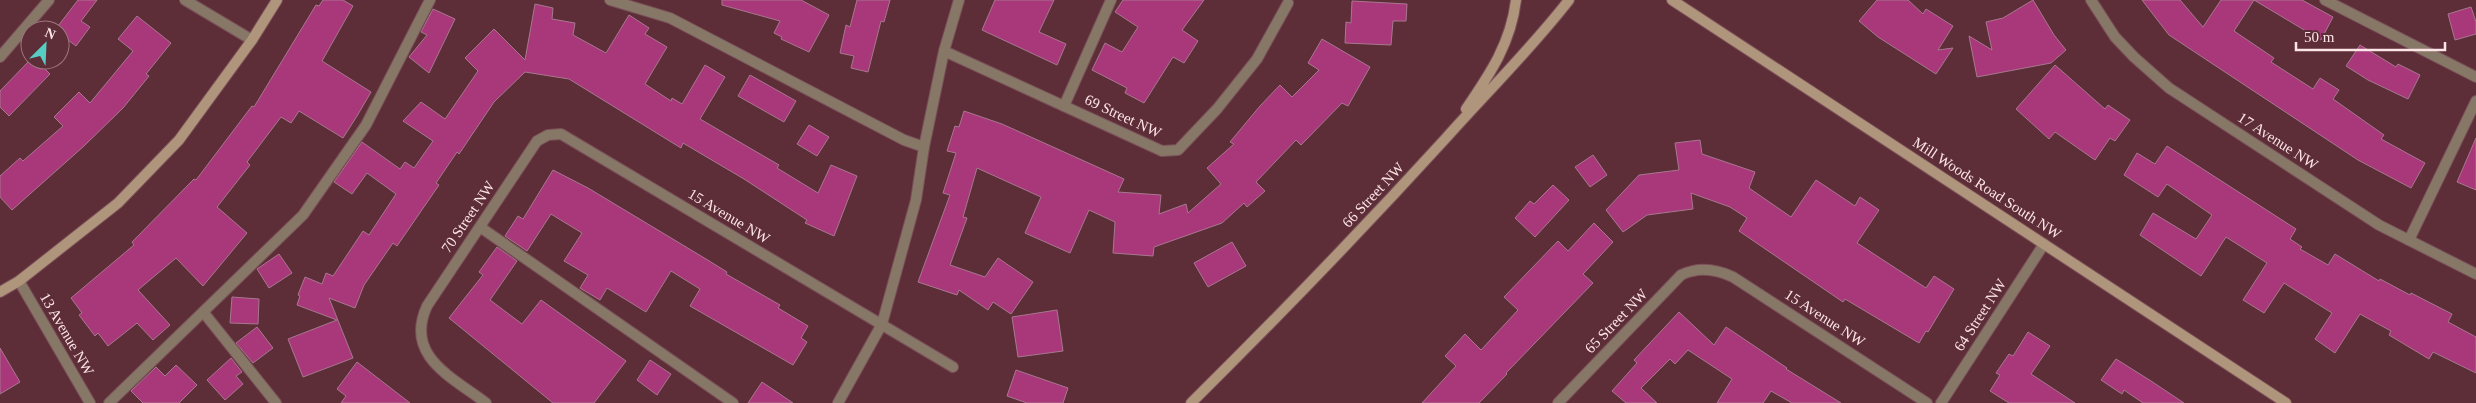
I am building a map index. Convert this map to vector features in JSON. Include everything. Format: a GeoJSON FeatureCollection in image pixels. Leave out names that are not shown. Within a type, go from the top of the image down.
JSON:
{"type":"FeatureCollection","features":[{"type":"Feature","properties":{"kind":"street"},"geometry":{"type":"LineString","coordinates":[[0,57],[49,0]]}},
{"type":"Feature","properties":{"kind":"street"},"geometry":{"type":"LineString","coordinates":[[185,0],[252,40]]}},
{"type":"Feature","properties":{"kind":"street"},"geometry":{"type":"LineString","coordinates":[[0,292],[19,280],[118,203],[173,146],[252,40],[277,0]]}},
{"type":"Feature","properties":{"kind":"street"},"geometry":{"type":"LineString","coordinates":[[108,403],[204,313],[303,215],[366,125],[430,0]]}},
{"type":"Feature","properties":{"kind":"street"},"geometry":{"type":"LineString","coordinates":[[610,0],[670,18],[896,136],[924,148]]}},
{"type":"Feature","properties":{"kind":"street"},"geometry":{"type":"LineString","coordinates":[[838,403],[882,324],[916,200],[924,148],[944,51],[959,0]]}},
{"type":"Feature","properties":{"kind":"street"},"geometry":{"type":"LineString","coordinates":[[1064,106],[1111,0]]}},
{"type":"Feature","properties":{"kind":"street"},"geometry":{"type":"LineString","coordinates":[[1445,139],[1499,57],[1512,25],[1516,0]]}},
{"type":"Feature","properties":{"kind":"street","name":"66 Street NW"},"geometry":{"type":"LineString","coordinates":[[1191,403],[1293,301],[1445,139],[1542,35],[1569,0]]}},
{"type":"Feature","properties":{"kind":"street","name":"Mill Woods Road South NW"},"geometry":{"type":"LineString","coordinates":[[1672,0],[2286,403]]}},
{"type":"Feature","properties":{"kind":"street","name":"17 Avenue NW"},"geometry":{"type":"LineString","coordinates":[[2091,0],[2116,37],[2134,58],[2164,84],[2352,208],[2476,274]]}},
{"type":"Feature","properties":{"kind":"street"},"geometry":{"type":"LineString","coordinates":[[2325,0],[2476,77]]}},
{"type":"Feature","properties":{"kind":"street","name":"69 Street NW"},"geometry":{"type":"LineString","coordinates":[[944,51],[1162,150],[1178,150],[1217,109],[1257,60],[1288,3]]}},
{"type":"Feature","properties":{"kind":"street"},"geometry":{"type":"LineString","coordinates":[[2409,240],[2476,101]]}},
{"type":"Feature","properties":{"kind":"street","name":"70 Street NW"},"geometry":{"type":"LineString","coordinates":[[486,403],[435,364],[425,352],[420,322],[427,306],[537,141],[548,135],[561,134]]}},
{"type":"Feature","properties":{"kind":"street","name":"15 Avenue NW"},"geometry":{"type":"LineString","coordinates":[[561,134],[882,324]]}},
{"type":"Feature","properties":{"kind":"street"},"geometry":{"type":"LineString","coordinates":[[480,227],[733,403]]}},
{"type":"Feature","properties":{"kind":"street","name":"64 Street NW"},"geometry":{"type":"LineString","coordinates":[[1942,403],[2044,244]]}},
{"type":"Feature","properties":{"kind":"street","name":"65 Street NW"},"geometry":{"type":"LineString","coordinates":[[1558,403],[1681,275],[1692,270],[1702,270]]}},
{"type":"Feature","properties":{"kind":"street","name":"15 Avenue NW"},"geometry":{"type":"LineString","coordinates":[[1702,270],[1719,270],[1733,277],[1927,403]]}},
{"type":"Feature","properties":{"kind":"street","name":"13 Avenue NW"},"geometry":{"type":"LineString","coordinates":[[19,280],[90,403]]}},
{"type":"Feature","properties":{"kind":"street"},"geometry":{"type":"LineString","coordinates":[[204,313],[276,403]]}},
{"type":"Feature","properties":{"kind":"street"},"geometry":{"type":"LineString","coordinates":[[882,324],[953,367]]}},
{"type":"Feature","properties":{"kind":"building"},"geometry":{"type":"Polygon","coordinates":[[[78,0],[97,0],[81,21],[90,27],[76,46],[70,42],[70,20],[63,20],[78,0]]]}},
{"type":"Feature","properties":{"kind":"building"},"geometry":{"type":"Polygon","coordinates":[[[323,0],[343,0],[353,6],[322,61],[371,92],[357,116],[343,138],[299,111],[291,123],[281,117],[247,162],[250,165],[217,207],[247,233],[203,286],[176,258],[138,290],[170,325],[153,340],[137,323],[108,346],[98,333],[95,336],[79,315],[82,313],[71,298],[134,245],[132,242],[194,179],[196,180],[252,106],[254,107],[316,5],[319,6],[323,0]]]}},
{"type":"Feature","properties":{"kind":"building"},"geometry":{"type":"Polygon","coordinates":[[[722,0],[801,0],[829,15],[809,52],[781,39],[782,37],[774,33],[780,21],[722,5],[722,0]]]}},
{"type":"Feature","properties":{"kind":"building"},"geometry":{"type":"Polygon","coordinates":[[[857,0],[890,0],[884,22],[881,21],[868,72],[851,68],[854,56],[840,53],[846,25],[850,27],[857,0]]]}},
{"type":"Feature","properties":{"kind":"building"},"geometry":{"type":"Polygon","coordinates":[[[995,0],[1054,0],[1039,32],[1066,44],[1057,65],[982,30],[995,0]]]}},
{"type":"Feature","properties":{"kind":"building"},"geometry":{"type":"Polygon","coordinates":[[[1123,0],[1204,0],[1182,30],[1198,41],[1184,63],[1173,57],[1144,103],[1125,93],[1127,88],[1092,70],[1105,43],[1122,52],[1138,27],[1115,12],[1123,0]]]}},
{"type":"Feature","properties":{"kind":"building"},"geometry":{"type":"Polygon","coordinates":[[[1877,0],[1908,0],[1923,14],[1926,9],[1953,26],[1938,50],[1953,48],[1936,74],[1878,37],[1859,21],[1877,0]]]}},
{"type":"Feature","properties":{"kind":"building"},"geometry":{"type":"Polygon","coordinates":[[[2033,0],[2054,35],[2066,50],[2051,63],[1977,77],[1969,36],[1992,50],[1986,22],[2003,18],[2033,0]]]}},
{"type":"Feature","properties":{"kind":"building"},"geometry":{"type":"Polygon","coordinates":[[[2142,0],[2180,0],[2203,27],[2221,0],[2254,0],[2234,31],[2274,58],[2271,62],[2313,89],[2320,78],[2339,90],[2333,99],[2384,135],[2381,139],[2425,163],[2411,188],[2358,160],[2169,35],[2142,0]]]}},
{"type":"Feature","properties":{"kind":"building"},"geometry":{"type":"Polygon","coordinates":[[[2254,0],[2302,0],[2333,17],[2321,40],[2254,0]]]}},
{"type":"Feature","properties":{"kind":"building"},"geometry":{"type":"Polygon","coordinates":[[[1352,1],[1407,4],[1406,21],[1393,21],[1391,45],[1345,43],[1346,22],[1351,23],[1352,1]]]}},
{"type":"Feature","properties":{"kind":"building"},"geometry":{"type":"Polygon","coordinates":[[[535,4],[553,8],[552,19],[575,23],[573,35],[606,53],[629,15],[649,28],[645,34],[667,47],[645,84],[671,101],[672,98],[682,104],[705,65],[725,77],[700,119],[779,165],[777,168],[818,193],[831,165],[857,176],[834,236],[805,223],[807,220],[744,179],[683,143],[681,148],[569,79],[525,72],[494,102],[459,154],[457,152],[436,183],[439,185],[397,246],[393,243],[364,285],[355,308],[329,298],[353,358],[303,377],[288,339],[337,320],[297,305],[300,296],[298,295],[305,277],[322,284],[326,273],[333,276],[363,231],[369,235],[396,194],[367,173],[352,194],[334,182],[362,142],[400,169],[405,162],[414,168],[433,141],[403,121],[421,102],[445,119],[478,71],[465,58],[494,29],[525,60],[535,4]]]}},
{"type":"Feature","properties":{"kind":"building"},"geometry":{"type":"Polygon","coordinates":[[[2471,7],[2476,22],[2476,34],[2455,40],[2448,14],[2471,7]]]}},
{"type":"Feature","properties":{"kind":"building"},"geometry":{"type":"Polygon","coordinates":[[[433,9],[455,19],[429,73],[409,57],[427,35],[421,32],[433,9]]]}},
{"type":"Feature","properties":{"kind":"building"},"geometry":{"type":"Polygon","coordinates":[[[137,16],[171,43],[146,74],[149,76],[123,108],[84,146],[12,210],[0,197],[0,176],[20,158],[23,161],[63,126],[54,117],[79,92],[90,103],[133,51],[118,39],[137,16]]]}},
{"type":"Feature","properties":{"kind":"building"},"geometry":{"type":"Polygon","coordinates":[[[1322,39],[1370,67],[1348,106],[1342,103],[1301,145],[1296,140],[1256,182],[1265,191],[1247,207],[1244,203],[1222,223],[1154,247],[1153,256],[1113,253],[1115,222],[1089,210],[1070,253],[1025,233],[1041,197],[977,168],[963,217],[967,218],[950,265],[985,277],[998,258],[1033,282],[1011,314],[993,302],[988,310],[959,290],[957,295],[918,282],[950,195],[943,193],[956,153],[947,151],[955,126],[959,127],[964,111],[1002,124],[1124,179],[1118,192],[1161,195],[1159,214],[1186,204],[1188,213],[1221,184],[1207,168],[1234,144],[1230,142],[1260,106],[1280,85],[1292,97],[1319,70],[1308,63],[1322,39]]]}},
{"type":"Feature","properties":{"kind":"building"},"geometry":{"type":"Polygon","coordinates":[[[2360,45],[2396,67],[2398,64],[2420,75],[2408,99],[2368,80],[2346,66],[2360,45]]]}},
{"type":"Feature","properties":{"kind":"building"},"geometry":{"type":"Polygon","coordinates":[[[2055,65],[2105,109],[2108,105],[2130,120],[2115,141],[2110,138],[2095,160],[2055,132],[2049,139],[2016,109],[2055,65]]]}},
{"type":"Feature","properties":{"kind":"building"},"geometry":{"type":"Polygon","coordinates":[[[20,70],[46,70],[50,74],[9,116],[0,107],[0,91],[20,70]]]}},
{"type":"Feature","properties":{"kind":"building"},"geometry":{"type":"Polygon","coordinates":[[[750,75],[796,101],[784,122],[738,96],[750,75]]]}},
{"type":"Feature","properties":{"kind":"building"},"geometry":{"type":"Polygon","coordinates":[[[809,125],[829,137],[817,156],[797,144],[809,125]]]}},
{"type":"Feature","properties":{"kind":"building"},"geometry":{"type":"Polygon","coordinates":[[[2476,138],[2476,190],[2457,182],[2476,138]]]}},
{"type":"Feature","properties":{"kind":"building"},"geometry":{"type":"Polygon","coordinates":[[[1700,140],[1702,154],[1755,172],[1749,188],[1791,217],[1816,180],[1855,206],[1860,197],[1879,210],[1857,243],[1926,288],[1934,276],[1954,289],[1928,332],[1926,331],[1919,343],[1845,299],[1843,302],[1739,231],[1747,218],[1730,207],[1691,193],[1693,209],[1647,215],[1623,232],[1606,210],[1639,175],[1679,170],[1675,143],[1700,140]]]}},
{"type":"Feature","properties":{"kind":"building"},"geometry":{"type":"Polygon","coordinates":[[[2167,146],[2296,229],[2290,239],[2302,247],[2300,249],[2328,265],[2335,254],[2379,281],[2380,279],[2410,295],[2411,293],[2452,314],[2448,322],[2476,337],[2476,373],[2433,352],[2429,359],[2389,335],[2391,331],[2360,314],[2335,353],[2315,339],[2332,313],[2284,283],[2264,313],[2243,300],[2267,263],[2226,237],[2201,276],[2140,235],[2153,213],[2196,239],[2212,215],[2167,184],[2158,197],[2124,175],[2137,153],[2155,164],[2167,146]]]}},
{"type":"Feature","properties":{"kind":"building"},"geometry":{"type":"Polygon","coordinates":[[[1593,155],[1607,175],[1590,187],[1575,167],[1593,155]]]}},
{"type":"Feature","properties":{"kind":"building"},"geometry":{"type":"Polygon","coordinates":[[[553,170],[588,188],[706,259],[727,272],[726,274],[780,305],[778,308],[808,326],[801,338],[807,342],[793,365],[690,306],[700,289],[671,271],[646,312],[607,288],[600,300],[580,288],[588,275],[564,261],[582,233],[551,214],[527,251],[505,236],[518,216],[523,219],[553,170]]]}},
{"type":"Feature","properties":{"kind":"building"},"geometry":{"type":"Polygon","coordinates":[[[1553,185],[1569,200],[1535,237],[1515,218],[1530,201],[1534,204],[1553,185]]]}},
{"type":"Feature","properties":{"kind":"building"},"geometry":{"type":"Polygon","coordinates":[[[1594,223],[1613,242],[1583,274],[1593,283],[1507,374],[1479,403],[1422,403],[1456,366],[1445,356],[1465,334],[1481,350],[1518,310],[1504,297],[1558,241],[1568,251],[1594,223]]]}},
{"type":"Feature","properties":{"kind":"building"},"geometry":{"type":"Polygon","coordinates":[[[1232,242],[1246,266],[1208,287],[1194,263],[1232,242]]]}},
{"type":"Feature","properties":{"kind":"building"},"geometry":{"type":"Polygon","coordinates":[[[497,247],[517,261],[490,300],[522,324],[541,300],[626,361],[594,403],[553,403],[449,318],[483,275],[479,272],[497,247]]]}},
{"type":"Feature","properties":{"kind":"building"},"geometry":{"type":"Polygon","coordinates":[[[279,254],[292,273],[269,288],[257,269],[279,254]]]}},
{"type":"Feature","properties":{"kind":"building"},"geometry":{"type":"Polygon","coordinates":[[[232,297],[259,299],[258,324],[230,323],[232,297]]]}},
{"type":"Feature","properties":{"kind":"building"},"geometry":{"type":"Polygon","coordinates":[[[1057,310],[1063,351],[1018,357],[1012,317],[1057,310]]]}},
{"type":"Feature","properties":{"kind":"building"},"geometry":{"type":"Polygon","coordinates":[[[1679,312],[1714,345],[1726,327],[1786,369],[1841,403],[1792,403],[1771,391],[1763,403],[1717,403],[1732,379],[1688,350],[1675,364],[1670,359],[1641,388],[1657,403],[1626,403],[1612,391],[1637,363],[1634,360],[1679,312]]]}},
{"type":"Feature","properties":{"kind":"building"},"geometry":{"type":"Polygon","coordinates":[[[257,327],[273,348],[253,363],[236,343],[257,327]]]}},
{"type":"Feature","properties":{"kind":"building"},"geometry":{"type":"Polygon","coordinates":[[[2028,332],[2050,346],[2031,374],[2075,403],[2009,403],[1990,391],[2000,375],[1996,373],[2009,354],[2013,356],[2028,332]]]}},
{"type":"Feature","properties":{"kind":"building"},"geometry":{"type":"Polygon","coordinates":[[[0,348],[20,382],[0,394],[0,348]]]}},
{"type":"Feature","properties":{"kind":"building"},"geometry":{"type":"Polygon","coordinates":[[[231,358],[242,372],[236,376],[243,384],[225,400],[207,380],[231,358]]]}},
{"type":"Feature","properties":{"kind":"building"},"geometry":{"type":"Polygon","coordinates":[[[2116,359],[2184,403],[2143,403],[2124,390],[2122,394],[2101,380],[2116,359]]]}},
{"type":"Feature","properties":{"kind":"building"},"geometry":{"type":"Polygon","coordinates":[[[650,360],[671,374],[657,395],[637,380],[650,360]]]}},
{"type":"Feature","properties":{"kind":"building"},"geometry":{"type":"Polygon","coordinates":[[[357,362],[410,403],[341,403],[346,396],[337,389],[357,362]]]}},
{"type":"Feature","properties":{"kind":"building"},"geometry":{"type":"Polygon","coordinates":[[[176,365],[197,385],[179,403],[143,403],[131,391],[156,367],[165,376],[176,365]]]}},
{"type":"Feature","properties":{"kind":"building"},"geometry":{"type":"Polygon","coordinates":[[[1016,370],[1068,388],[1063,403],[1027,403],[1007,396],[1016,370]]]}},
{"type":"Feature","properties":{"kind":"building"},"geometry":{"type":"Polygon","coordinates":[[[762,382],[793,403],[748,403],[762,382]]]}}]}
